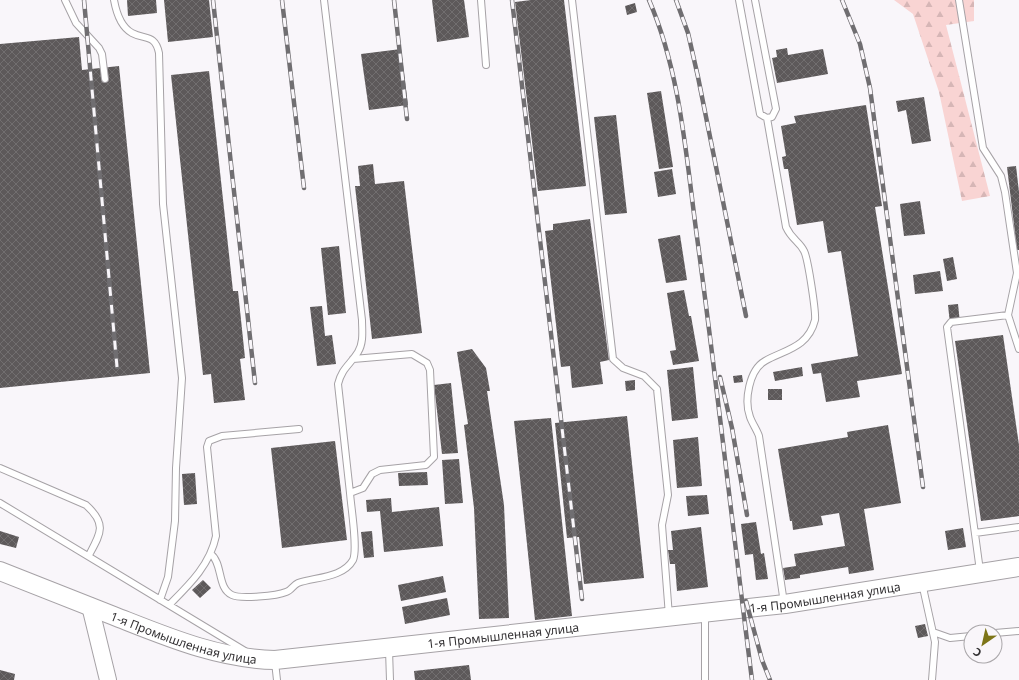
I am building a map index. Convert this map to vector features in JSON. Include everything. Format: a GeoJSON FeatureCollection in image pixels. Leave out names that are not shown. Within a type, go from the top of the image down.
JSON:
{"type":"FeatureCollection","features":[{"type":"Feature","properties":{"kind":"main road","name":"1-я Промышленная улица"},"geometry":{"type":"LineString","coordinates":[[0,571],[175,640],[215,652],[267,660],[785,604],[922,583],[1019,566]]}},
{"type":"Feature","properties":{"kind":"street"},"geometry":{"type":"LineString","coordinates":[[90,606],[108,680]]}},
{"type":"Feature","properties":{"kind":"lane"},"geometry":{"type":"LineString","coordinates":[[65,0],[76,23],[100,48],[106,79]]}},
{"type":"Feature","properties":{"kind":"lane"},"geometry":{"type":"LineString","coordinates":[[114,0],[125,27],[131,32],[154,41],[158,46],[159,53],[163,204],[182,378],[176,468],[175,521],[168,577],[160,600]]}},
{"type":"Feature","properties":{"kind":"lane"},"geometry":{"type":"LineString","coordinates":[[211,554],[219,564],[222,583],[226,590],[230,595],[238,598],[287,592],[296,584],[336,573],[348,566],[355,552],[338,384],[341,373],[359,351],[362,341],[362,320],[324,0]]}},
{"type":"Feature","properties":{"kind":"lane"},"geometry":{"type":"LineString","coordinates":[[481,0],[486,65]]}},
{"type":"Feature","properties":{"kind":"lane"},"geometry":{"type":"LineString","coordinates":[[572,0],[613,359],[623,368],[644,376],[657,389],[668,495],[662,525],[669,616]]}},
{"type":"Feature","properties":{"kind":"lane"},"geometry":{"type":"LineString","coordinates":[[739,0],[760,114],[767,118],[772,117],[776,109],[754,0]]}},
{"type":"Feature","properties":{"kind":"lane"},"geometry":{"type":"LineString","coordinates":[[960,0],[979,128],[984,148],[1001,176],[1013,243],[1017,273],[1008,315],[1019,349]]}},
{"type":"Feature","properties":{"kind":"lane"},"geometry":{"type":"LineString","coordinates":[[767,118],[786,227],[790,236],[805,252],[815,309],[814,320],[808,333],[798,346],[786,353],[766,361],[759,366],[750,386],[748,407],[750,417],[759,436],[785,604]]}},
{"type":"Feature","properties":{"kind":"lane"},"geometry":{"type":"LineString","coordinates":[[980,573],[947,327],[951,322],[1008,315]]}},
{"type":"Feature","properties":{"kind":"lane"},"geometry":{"type":"LineString","coordinates":[[350,493],[363,488],[372,474],[380,470],[426,465],[434,457],[435,450],[430,370],[427,363],[412,354],[353,359]]}},
{"type":"Feature","properties":{"kind":"lane"},"geometry":{"type":"LineString","coordinates":[[169,605],[198,574],[211,554],[216,536],[208,447],[209,441],[222,436],[298,429]]}},
{"type":"Feature","properties":{"kind":"lane"},"geometry":{"type":"LineString","coordinates":[[0,468],[86,505],[95,514],[100,523],[101,532],[88,556]]}},
{"type":"Feature","properties":{"kind":"lane"},"geometry":{"type":"LineString","coordinates":[[0,503],[160,600],[267,660],[277,680]]}},
{"type":"Feature","properties":{"kind":"lane"},"geometry":{"type":"LineString","coordinates":[[975,533],[1019,527]]}},
{"type":"Feature","properties":{"kind":"lane"},"geometry":{"type":"LineString","coordinates":[[922,583],[935,642],[932,680]]}},
{"type":"Feature","properties":{"kind":"lane"},"geometry":{"type":"LineString","coordinates":[[704,613],[705,680]]}},
{"type":"Feature","properties":{"kind":"lane"},"geometry":{"type":"LineString","coordinates":[[1003,632],[1019,631]]}},
{"type":"Feature","properties":{"kind":"lane"},"geometry":{"type":"LineString","coordinates":[[933,632],[950,638],[963,637]]}},
{"type":"Feature","properties":{"kind":"lane"},"geometry":{"type":"LineString","coordinates":[[389,647],[390,680]]}},
{"type":"Feature","properties":{"kind":"green space"},"geometry":{"type":"Polygon","coordinates":[[[894,0],[974,0],[974,21],[946,25],[990,196],[962,201],[939,92],[913,14],[894,0]]]}},
{"type":"Feature","properties":{"kind":"building"},"geometry":{"type":"Polygon","coordinates":[[[127,0],[156,0],[157,13],[128,16],[127,0]]]}},
{"type":"Feature","properties":{"kind":"building"},"geometry":{"type":"Polygon","coordinates":[[[164,0],[209,0],[213,37],[168,42],[164,0]]]}},
{"type":"Feature","properties":{"kind":"building"},"geometry":{"type":"Polygon","coordinates":[[[432,0],[464,0],[469,37],[437,42],[432,0]]]}},
{"type":"Feature","properties":{"kind":"building"},"geometry":{"type":"Polygon","coordinates":[[[531,0],[564,0],[586,186],[538,191],[515,2],[531,0]]]}},
{"type":"Feature","properties":{"kind":"building"},"geometry":{"type":"Polygon","coordinates":[[[635,3],[637,12],[627,15],[625,6],[635,3]]]}},
{"type":"Feature","properties":{"kind":"building"},"geometry":{"type":"Polygon","coordinates":[[[79,37],[82,70],[119,66],[150,373],[0,388],[0,44],[79,37]]]}},
{"type":"Feature","properties":{"kind":"building"},"geometry":{"type":"Polygon","coordinates":[[[787,48],[788,55],[823,49],[828,74],[777,83],[772,58],[777,57],[776,50],[787,48]]]}},
{"type":"Feature","properties":{"kind":"building"},"geometry":{"type":"Polygon","coordinates":[[[401,49],[408,105],[369,110],[361,54],[401,49]]]}},
{"type":"Feature","properties":{"kind":"building"},"geometry":{"type":"Polygon","coordinates":[[[209,71],[233,291],[238,291],[245,358],[240,359],[245,400],[214,403],[211,374],[203,375],[171,75],[209,71]]]}},
{"type":"Feature","properties":{"kind":"building"},"geometry":{"type":"Polygon","coordinates":[[[661,91],[673,167],[659,169],[647,93],[661,91]]]}},
{"type":"Feature","properties":{"kind":"building"},"geometry":{"type":"Polygon","coordinates":[[[924,97],[931,141],[912,144],[906,110],[898,112],[896,101],[924,97]]]}},
{"type":"Feature","properties":{"kind":"building"},"geometry":{"type":"Polygon","coordinates":[[[866,105],[882,206],[875,207],[902,374],[857,381],[860,397],[826,402],[821,373],[813,374],[811,364],[858,356],[841,251],[828,253],[823,221],[797,225],[788,169],[784,169],[782,157],[786,156],[781,126],[796,123],[794,116],[866,105]]]}},
{"type":"Feature","properties":{"kind":"building"},"geometry":{"type":"Polygon","coordinates":[[[616,115],[627,213],[605,215],[594,117],[616,115]]]}},
{"type":"Feature","properties":{"kind":"building"},"geometry":{"type":"Polygon","coordinates":[[[373,164],[375,184],[404,181],[422,333],[372,339],[355,186],[360,186],[358,166],[373,164]]]}},
{"type":"Feature","properties":{"kind":"building"},"geometry":{"type":"Polygon","coordinates":[[[1016,166],[1019,192],[1019,250],[1017,250],[1007,167],[1016,166]]]}},
{"type":"Feature","properties":{"kind":"building"},"geometry":{"type":"Polygon","coordinates":[[[672,169],[676,194],[658,197],[654,172],[672,169]]]}},
{"type":"Feature","properties":{"kind":"building"},"geometry":{"type":"Polygon","coordinates":[[[920,201],[925,234],[904,236],[900,204],[920,201]]]}},
{"type":"Feature","properties":{"kind":"building"},"geometry":{"type":"Polygon","coordinates":[[[590,219],[609,360],[600,362],[603,384],[572,388],[570,366],[561,367],[545,231],[553,230],[553,224],[590,219]]]}},
{"type":"Feature","properties":{"kind":"building"},"geometry":{"type":"Polygon","coordinates":[[[680,235],[687,280],[666,283],[658,239],[680,235]]]}},
{"type":"Feature","properties":{"kind":"building"},"geometry":{"type":"Polygon","coordinates":[[[339,246],[346,313],[328,315],[321,248],[339,246]]]}},
{"type":"Feature","properties":{"kind":"building"},"geometry":{"type":"Polygon","coordinates":[[[953,257],[957,279],[947,281],[943,259],[953,257]]]}},
{"type":"Feature","properties":{"kind":"building"},"geometry":{"type":"Polygon","coordinates":[[[940,271],[943,291],[915,294],[913,275],[940,271]]]}},
{"type":"Feature","properties":{"kind":"building"},"geometry":{"type":"Polygon","coordinates":[[[684,290],[689,316],[691,316],[699,361],[673,365],[670,351],[676,350],[667,293],[684,290]]]}},
{"type":"Feature","properties":{"kind":"building"},"geometry":{"type":"Polygon","coordinates":[[[958,304],[960,323],[950,324],[948,305],[958,304]]]}},
{"type":"Feature","properties":{"kind":"building"},"geometry":{"type":"Polygon","coordinates":[[[322,306],[325,336],[332,335],[336,364],[317,366],[310,307],[322,306]]]}},
{"type":"Feature","properties":{"kind":"building"},"geometry":{"type":"Polygon","coordinates":[[[1003,335],[1019,445],[1019,516],[981,521],[955,341],[1003,335]]]}},
{"type":"Feature","properties":{"kind":"building"},"geometry":{"type":"Polygon","coordinates":[[[472,349],[486,368],[490,391],[487,391],[504,505],[509,618],[479,619],[474,508],[464,425],[468,424],[457,352],[472,349]]]}},
{"type":"Feature","properties":{"kind":"building"},"geometry":{"type":"Polygon","coordinates":[[[693,367],[698,418],[672,421],[667,370],[693,367]]]}},
{"type":"Feature","properties":{"kind":"building"},"geometry":{"type":"Polygon","coordinates":[[[802,367],[803,376],[775,381],[773,372],[802,367]]]}},
{"type":"Feature","properties":{"kind":"building"},"geometry":{"type":"Polygon","coordinates":[[[742,375],[743,382],[734,383],[733,376],[742,375]]]}},
{"type":"Feature","properties":{"kind":"building"},"geometry":{"type":"Polygon","coordinates":[[[635,380],[635,390],[626,391],[625,381],[635,380]]]}},
{"type":"Feature","properties":{"kind":"building"},"geometry":{"type":"Polygon","coordinates":[[[451,383],[458,453],[442,454],[434,385],[451,383]]]}},
{"type":"Feature","properties":{"kind":"building"},"geometry":{"type":"Polygon","coordinates":[[[768,389],[782,389],[782,400],[768,400],[768,389]]]}},
{"type":"Feature","properties":{"kind":"building"},"geometry":{"type":"Polygon","coordinates":[[[627,416],[644,578],[584,584],[579,537],[567,538],[555,423],[627,416]]]}},
{"type":"Feature","properties":{"kind":"building"},"geometry":{"type":"Polygon","coordinates":[[[551,418],[572,616],[535,620],[514,421],[551,418]]]}},
{"type":"Feature","properties":{"kind":"building"},"geometry":{"type":"Polygon","coordinates":[[[888,425],[901,503],[864,509],[874,570],[849,574],[848,567],[800,575],[800,578],[785,580],[783,568],[796,566],[794,554],[845,546],[839,513],[821,516],[823,525],[793,530],[792,521],[790,521],[778,449],[848,437],[847,432],[888,425]]]}},
{"type":"Feature","properties":{"kind":"building"},"geometry":{"type":"Polygon","coordinates":[[[698,437],[702,486],[677,488],[673,440],[698,437]]]}},
{"type":"Feature","properties":{"kind":"building"},"geometry":{"type":"Polygon","coordinates":[[[335,441],[347,540],[282,548],[271,448],[335,441]]]}},
{"type":"Feature","properties":{"kind":"building"},"geometry":{"type":"Polygon","coordinates":[[[459,459],[463,503],[445,504],[442,460],[459,459]]]}},
{"type":"Feature","properties":{"kind":"building"},"geometry":{"type":"Polygon","coordinates":[[[427,472],[428,485],[399,486],[398,473],[427,472]]]}},
{"type":"Feature","properties":{"kind":"building"},"geometry":{"type":"Polygon","coordinates":[[[195,473],[197,504],[184,505],[182,474],[195,473]]]}},
{"type":"Feature","properties":{"kind":"building"},"geometry":{"type":"Polygon","coordinates":[[[707,495],[709,514],[688,516],[686,496],[707,495]]]}},
{"type":"Feature","properties":{"kind":"building"},"geometry":{"type":"Polygon","coordinates":[[[391,498],[392,512],[439,507],[443,546],[384,552],[380,511],[367,512],[366,500],[391,498]]]}},
{"type":"Feature","properties":{"kind":"building"},"geometry":{"type":"Polygon","coordinates":[[[756,522],[761,554],[764,553],[768,579],[756,580],[753,554],[745,555],[741,524],[756,522]]]}},
{"type":"Feature","properties":{"kind":"building"},"geometry":{"type":"Polygon","coordinates":[[[701,527],[708,587],[677,591],[675,564],[670,564],[668,550],[673,550],[671,531],[701,527]]]}},
{"type":"Feature","properties":{"kind":"building"},"geometry":{"type":"Polygon","coordinates":[[[963,528],[966,547],[948,550],[945,531],[963,528]]]}},
{"type":"Feature","properties":{"kind":"building"},"geometry":{"type":"Polygon","coordinates":[[[0,531],[19,537],[16,548],[0,544],[0,531]]]}},
{"type":"Feature","properties":{"kind":"building"},"geometry":{"type":"Polygon","coordinates":[[[372,531],[374,557],[364,558],[361,532],[372,531]]]}},
{"type":"Feature","properties":{"kind":"building"},"geometry":{"type":"Polygon","coordinates":[[[443,576],[446,592],[401,601],[398,585],[443,576]]]}},
{"type":"Feature","properties":{"kind":"building"},"geometry":{"type":"Polygon","coordinates":[[[203,580],[211,588],[200,598],[192,590],[203,580]]]}},
{"type":"Feature","properties":{"kind":"building"},"geometry":{"type":"Polygon","coordinates":[[[447,598],[450,615],[405,624],[402,607],[447,598]]]}},
{"type":"Feature","properties":{"kind":"building"},"geometry":{"type":"Polygon","coordinates":[[[925,624],[928,636],[918,638],[915,626],[925,624]]]}},
{"type":"Feature","properties":{"kind":"building"},"geometry":{"type":"Polygon","coordinates":[[[469,665],[471,680],[415,680],[414,671],[469,665]]]}},
{"type":"Feature","properties":{"kind":"building"},"geometry":{"type":"Polygon","coordinates":[[[0,670],[15,674],[14,680],[0,680],[0,670]]]}},
{"type":"Feature","properties":{"kind":"railway"},"geometry":{"type":"LineString","coordinates":[[84,0],[117,367]]}},
{"type":"Feature","properties":{"kind":"railway"},"geometry":{"type":"LineString","coordinates":[[213,0],[255,383]]}},
{"type":"Feature","properties":{"kind":"railway"},"geometry":{"type":"LineString","coordinates":[[282,0],[304,188]]}},
{"type":"Feature","properties":{"kind":"railway"},"geometry":{"type":"LineString","coordinates":[[394,0],[407,119]]}},
{"type":"Feature","properties":{"kind":"railway"},"geometry":{"type":"LineString","coordinates":[[512,0],[582,599]]}},
{"type":"Feature","properties":{"kind":"railway"},"geometry":{"type":"LineString","coordinates":[[649,0],[660,28],[681,116],[752,680]]}},
{"type":"Feature","properties":{"kind":"railway"},"geometry":{"type":"LineString","coordinates":[[676,0],[688,33],[698,77],[746,316]]}},
{"type":"Feature","properties":{"kind":"railway"},"geometry":{"type":"LineString","coordinates":[[842,0],[860,44],[870,88],[923,487]]}},
{"type":"Feature","properties":{"kind":"railway"},"geometry":{"type":"LineString","coordinates":[[720,377],[732,428],[747,515]]}},
{"type":"Feature","properties":{"kind":"railway"},"geometry":{"type":"LineString","coordinates":[[746,601],[762,660],[770,680]]}}]}
